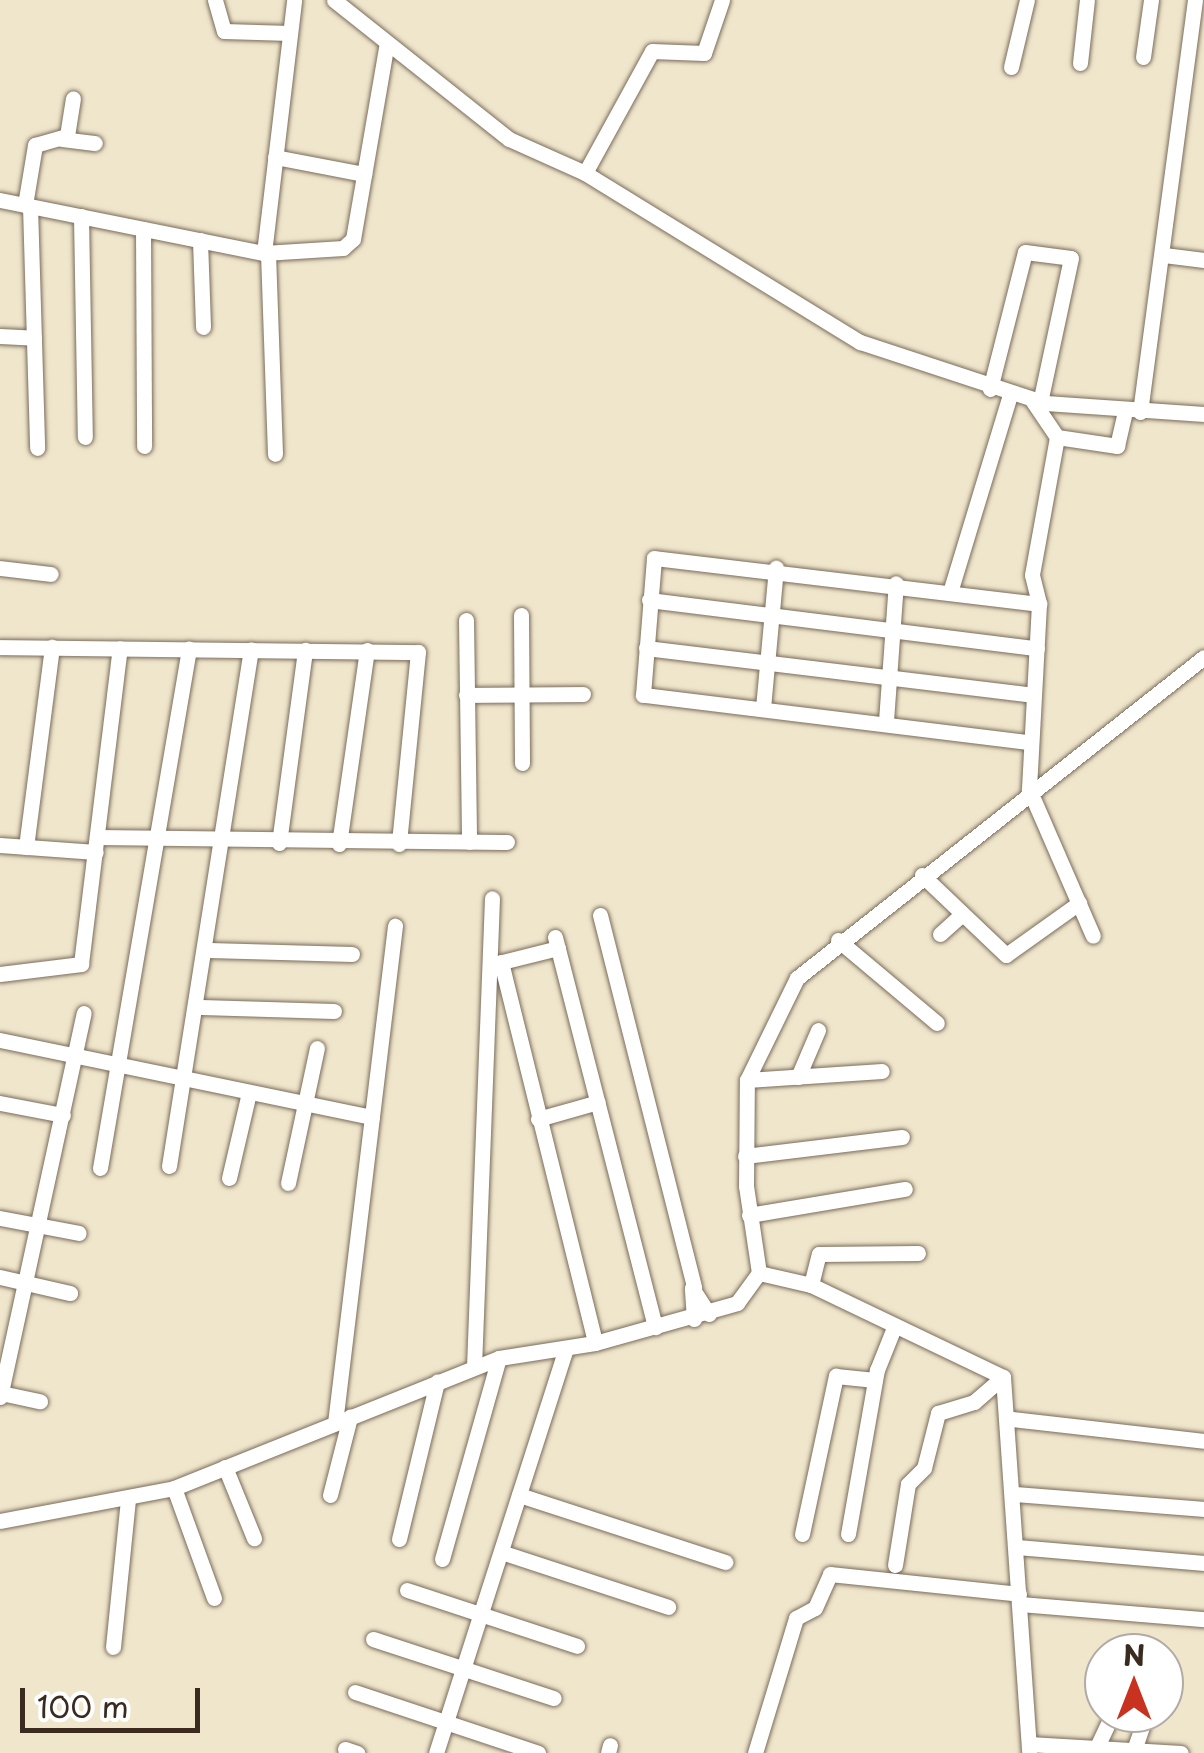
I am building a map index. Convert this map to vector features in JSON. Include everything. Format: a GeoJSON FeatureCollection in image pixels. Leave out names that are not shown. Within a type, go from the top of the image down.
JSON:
{"type":"FeatureCollection","features":[{"type":"Feature","properties":{"kind":"street"},"geometry":{"type":"LineString","coordinates":[[215,0],[224,30],[290,33]]}},
{"type":"Feature","properties":{"kind":"street"},"geometry":{"type":"LineString","coordinates":[[275,454],[266,253],[294,0]]}},
{"type":"Feature","properties":{"kind":"street"},"geometry":{"type":"LineString","coordinates":[[334,0],[386,47],[509,139],[585,173],[808,316],[1010,395],[1133,411],[1204,414]]}},
{"type":"Feature","properties":{"kind":"street"},"geometry":{"type":"LineString","coordinates":[[585,173],[652,51],[704,53],[722,0]]}},
{"type":"Feature","properties":{"kind":"street"},"geometry":{"type":"LineString","coordinates":[[1011,67],[1027,0]]}},
{"type":"Feature","properties":{"kind":"street"},"geometry":{"type":"LineString","coordinates":[[1080,63],[1087,0]]}},
{"type":"Feature","properties":{"kind":"street"},"geometry":{"type":"LineString","coordinates":[[1143,56],[1151,0]]}},
{"type":"Feature","properties":{"kind":"street"},"geometry":{"type":"LineString","coordinates":[[1057,437],[1117,446],[1133,411],[1164,254],[1195,0]]}},
{"type":"Feature","properties":{"kind":"street"},"geometry":{"type":"LineString","coordinates":[[0,200],[266,253],[350,243],[386,47]]}},
{"type":"Feature","properties":{"kind":"street"},"geometry":{"type":"LineString","coordinates":[[62,139],[73,98]]}},
{"type":"Feature","properties":{"kind":"street"},"geometry":{"type":"LineString","coordinates":[[37,448],[28,206],[35,145],[62,139],[95,143]]}},
{"type":"Feature","properties":{"kind":"street"},"geometry":{"type":"LineString","coordinates":[[275,158],[364,174]]}},
{"type":"Feature","properties":{"kind":"street"},"geometry":{"type":"LineString","coordinates":[[81,216],[84,437]]}},
{"type":"Feature","properties":{"kind":"street"},"geometry":{"type":"LineString","coordinates":[[143,228],[144,446]]}},
{"type":"Feature","properties":{"kind":"street"},"geometry":{"type":"LineString","coordinates":[[200,240],[203,327]]}},
{"type":"Feature","properties":{"kind":"street"},"geometry":{"type":"LineString","coordinates":[[990,389],[1025,252],[1071,258],[1036,401],[1057,437],[1032,575],[1038,604],[1037,648],[1027,742],[1029,789],[1093,936]]}},
{"type":"Feature","properties":{"kind":"street"},"geometry":{"type":"LineString","coordinates":[[1164,254],[1204,260]]}},
{"type":"Feature","properties":{"kind":"street"},"geometry":{"type":"LineString","coordinates":[[0,336],[34,338]]}},
{"type":"Feature","properties":{"kind":"street"},"geometry":{"type":"LineString","coordinates":[[951,590],[1010,395]]}},
{"type":"Feature","properties":{"kind":"street"},"geometry":{"type":"LineString","coordinates":[[1027,742],[886,721],[642,696],[652,564],[661,556],[1038,604]]}},
{"type":"Feature","properties":{"kind":"street"},"geometry":{"type":"LineString","coordinates":[[0,568],[51,574]]}},
{"type":"Feature","properties":{"kind":"street"},"geometry":{"type":"LineString","coordinates":[[763,708],[776,568]]}},
{"type":"Feature","properties":{"kind":"street"},"geometry":{"type":"LineString","coordinates":[[886,721],[896,583]]}},
{"type":"Feature","properties":{"kind":"street"},"geometry":{"type":"LineString","coordinates":[[650,600],[1037,648]]}},
{"type":"Feature","properties":{"kind":"street"},"geometry":{"type":"LineString","coordinates":[[521,615],[522,763]]}},
{"type":"Feature","properties":{"kind":"street"},"geometry":{"type":"LineString","coordinates":[[466,620],[469,842]]}},
{"type":"Feature","properties":{"kind":"street"},"geometry":{"type":"LineString","coordinates":[[0,648],[367,650],[424,657],[399,844]]}},
{"type":"Feature","properties":{"kind":"street"},"geometry":{"type":"LineString","coordinates":[[26,846],[52,648]]}},
{"type":"Feature","properties":{"kind":"street"},"geometry":{"type":"LineString","coordinates":[[0,974],[78,967],[120,648]]}},
{"type":"Feature","properties":{"kind":"street"},"geometry":{"type":"LineString","coordinates":[[100,1168],[125,1062],[190,648]]}},
{"type":"Feature","properties":{"kind":"street"},"geometry":{"type":"LineString","coordinates":[[646,648],[1032,695]]}},
{"type":"Feature","properties":{"kind":"street"},"geometry":{"type":"LineString","coordinates":[[169,1166],[200,1007],[251,650]]}},
{"type":"Feature","properties":{"kind":"street"},"geometry":{"type":"LineString","coordinates":[[279,843],[305,650]]}},
{"type":"Feature","properties":{"kind":"street"},"geometry":{"type":"LineString","coordinates":[[339,844],[367,650]]}},
{"type":"Feature","properties":{"kind":"street"},"geometry":{"type":"LineString","coordinates":[[0,1520],[128,1500],[174,1488],[499,1358],[595,1343],[702,1316],[737,1302],[759,1273],[749,1215],[745,1156],[748,1080],[797,978],[838,940],[1029,789],[1204,657]]}},
{"type":"Feature","properties":{"kind":"street"},"geometry":{"type":"LineString","coordinates":[[466,696],[583,694]]}},
{"type":"Feature","properties":{"kind":"street"},"geometry":{"type":"LineString","coordinates":[[0,845],[97,844],[162,838],[339,844],[507,842]]}},
{"type":"Feature","properties":{"kind":"street"},"geometry":{"type":"LineString","coordinates":[[922,876],[1013,956],[1079,903]]}},
{"type":"Feature","properties":{"kind":"street"},"geometry":{"type":"LineString","coordinates":[[474,1368],[495,964],[492,898]]}},
{"type":"Feature","properties":{"kind":"street"},"geometry":{"type":"LineString","coordinates":[[940,934],[962,914]]}},
{"type":"Feature","properties":{"kind":"street"},"geometry":{"type":"LineString","coordinates":[[600,915],[702,1316]]}},
{"type":"Feature","properties":{"kind":"street"},"geometry":{"type":"LineString","coordinates":[[330,1495],[342,1420],[395,926]]}},
{"type":"Feature","properties":{"kind":"street"},"geometry":{"type":"LineString","coordinates":[[838,940],[937,1023]]}},
{"type":"Feature","properties":{"kind":"street"},"geometry":{"type":"LineString","coordinates":[[495,964],[557,942],[655,1327]]}},
{"type":"Feature","properties":{"kind":"street"},"geometry":{"type":"LineString","coordinates":[[209,950],[352,954]]}},
{"type":"Feature","properties":{"kind":"street"},"geometry":{"type":"LineString","coordinates":[[495,964],[595,1343]]}},
{"type":"Feature","properties":{"kind":"street"},"geometry":{"type":"LineString","coordinates":[[200,1007],[334,1011]]}},
{"type":"Feature","properties":{"kind":"street"},"geometry":{"type":"LineString","coordinates":[[40,1400],[0,1395],[7,1337],[26,1284],[84,1013]]}},
{"type":"Feature","properties":{"kind":"street"},"geometry":{"type":"LineString","coordinates":[[798,1076],[818,1030]]}},
{"type":"Feature","properties":{"kind":"street"},"geometry":{"type":"LineString","coordinates":[[0,1040],[125,1062],[304,1106],[372,1117]]}},
{"type":"Feature","properties":{"kind":"street"},"geometry":{"type":"LineString","coordinates":[[288,1183],[317,1048]]}},
{"type":"Feature","properties":{"kind":"street"},"geometry":{"type":"LineString","coordinates":[[748,1080],[882,1072]]}},
{"type":"Feature","properties":{"kind":"street"},"geometry":{"type":"LineString","coordinates":[[229,1178],[248,1093]]}},
{"type":"Feature","properties":{"kind":"street"},"geometry":{"type":"LineString","coordinates":[[538,1119],[598,1102]]}},
{"type":"Feature","properties":{"kind":"street"},"geometry":{"type":"LineString","coordinates":[[0,1104],[63,1115]]}},
{"type":"Feature","properties":{"kind":"street"},"geometry":{"type":"LineString","coordinates":[[745,1156],[902,1137]]}},
{"type":"Feature","properties":{"kind":"street"},"geometry":{"type":"LineString","coordinates":[[749,1215],[906,1189]]}},
{"type":"Feature","properties":{"kind":"street"},"geometry":{"type":"LineString","coordinates":[[0,1218],[80,1234]]}},
{"type":"Feature","properties":{"kind":"street"},"geometry":{"type":"LineString","coordinates":[[812,1285],[819,1254],[918,1253]]}},
{"type":"Feature","properties":{"kind":"street"},"geometry":{"type":"LineString","coordinates":[[759,1273],[812,1285],[1003,1377]]}},
{"type":"Feature","properties":{"kind":"street"},"geometry":{"type":"LineString","coordinates":[[0,1277],[70,1292]]}},
{"type":"Feature","properties":{"kind":"street"},"geometry":{"type":"LineString","coordinates":[[848,1534],[875,1380],[894,1325]]}},
{"type":"Feature","properties":{"kind":"street"},"geometry":{"type":"LineString","coordinates":[[436,1753],[566,1348]]}},
{"type":"Feature","properties":{"kind":"street"},"geometry":{"type":"LineString","coordinates":[[442,1559],[499,1358]]}},
{"type":"Feature","properties":{"kind":"street"},"geometry":{"type":"LineString","coordinates":[[802,1534],[836,1376],[875,1380]]}},
{"type":"Feature","properties":{"kind":"street"},"geometry":{"type":"LineString","coordinates":[[1003,1377],[1012,1419],[1029,1749],[1180,1752]]}},
{"type":"Feature","properties":{"kind":"street"},"geometry":{"type":"LineString","coordinates":[[895,1565],[908,1484],[924,1468],[938,1413],[974,1402],[1003,1377]]}},
{"type":"Feature","properties":{"kind":"street"},"geometry":{"type":"LineString","coordinates":[[399,1539],[436,1382]]}},
{"type":"Feature","properties":{"kind":"street"},"geometry":{"type":"LineString","coordinates":[[1012,1419],[1204,1442]]}},
{"type":"Feature","properties":{"kind":"street"},"geometry":{"type":"LineString","coordinates":[[225,1467],[254,1538]]}},
{"type":"Feature","properties":{"kind":"street"},"geometry":{"type":"LineString","coordinates":[[174,1488],[214,1598]]}},
{"type":"Feature","properties":{"kind":"street"},"geometry":{"type":"LineString","coordinates":[[1015,1494],[1204,1509]]}},
{"type":"Feature","properties":{"kind":"street"},"geometry":{"type":"LineString","coordinates":[[519,1495],[725,1562]]}},
{"type":"Feature","properties":{"kind":"street"},"geometry":{"type":"LineString","coordinates":[[113,1647],[128,1500]]}},
{"type":"Feature","properties":{"kind":"street"},"geometry":{"type":"LineString","coordinates":[[1017,1547],[1204,1563]]}},
{"type":"Feature","properties":{"kind":"street"},"geometry":{"type":"LineString","coordinates":[[500,1552],[668,1607]]}},
{"type":"Feature","properties":{"kind":"street"},"geometry":{"type":"LineString","coordinates":[[755,1753],[796,1618],[815,1608],[830,1574],[1204,1618]]}},
{"type":"Feature","properties":{"kind":"street"},"geometry":{"type":"LineString","coordinates":[[406,1590],[577,1646]]}},
{"type":"Feature","properties":{"kind":"street"},"geometry":{"type":"LineString","coordinates":[[373,1638],[554,1698]]}},
{"type":"Feature","properties":{"kind":"street"},"geometry":{"type":"LineString","coordinates":[[355,1692],[538,1753]]}},
{"type":"Feature","properties":{"kind":"street"},"geometry":{"type":"LineString","coordinates":[[1134,1750],[1140,1733]]}}]}
